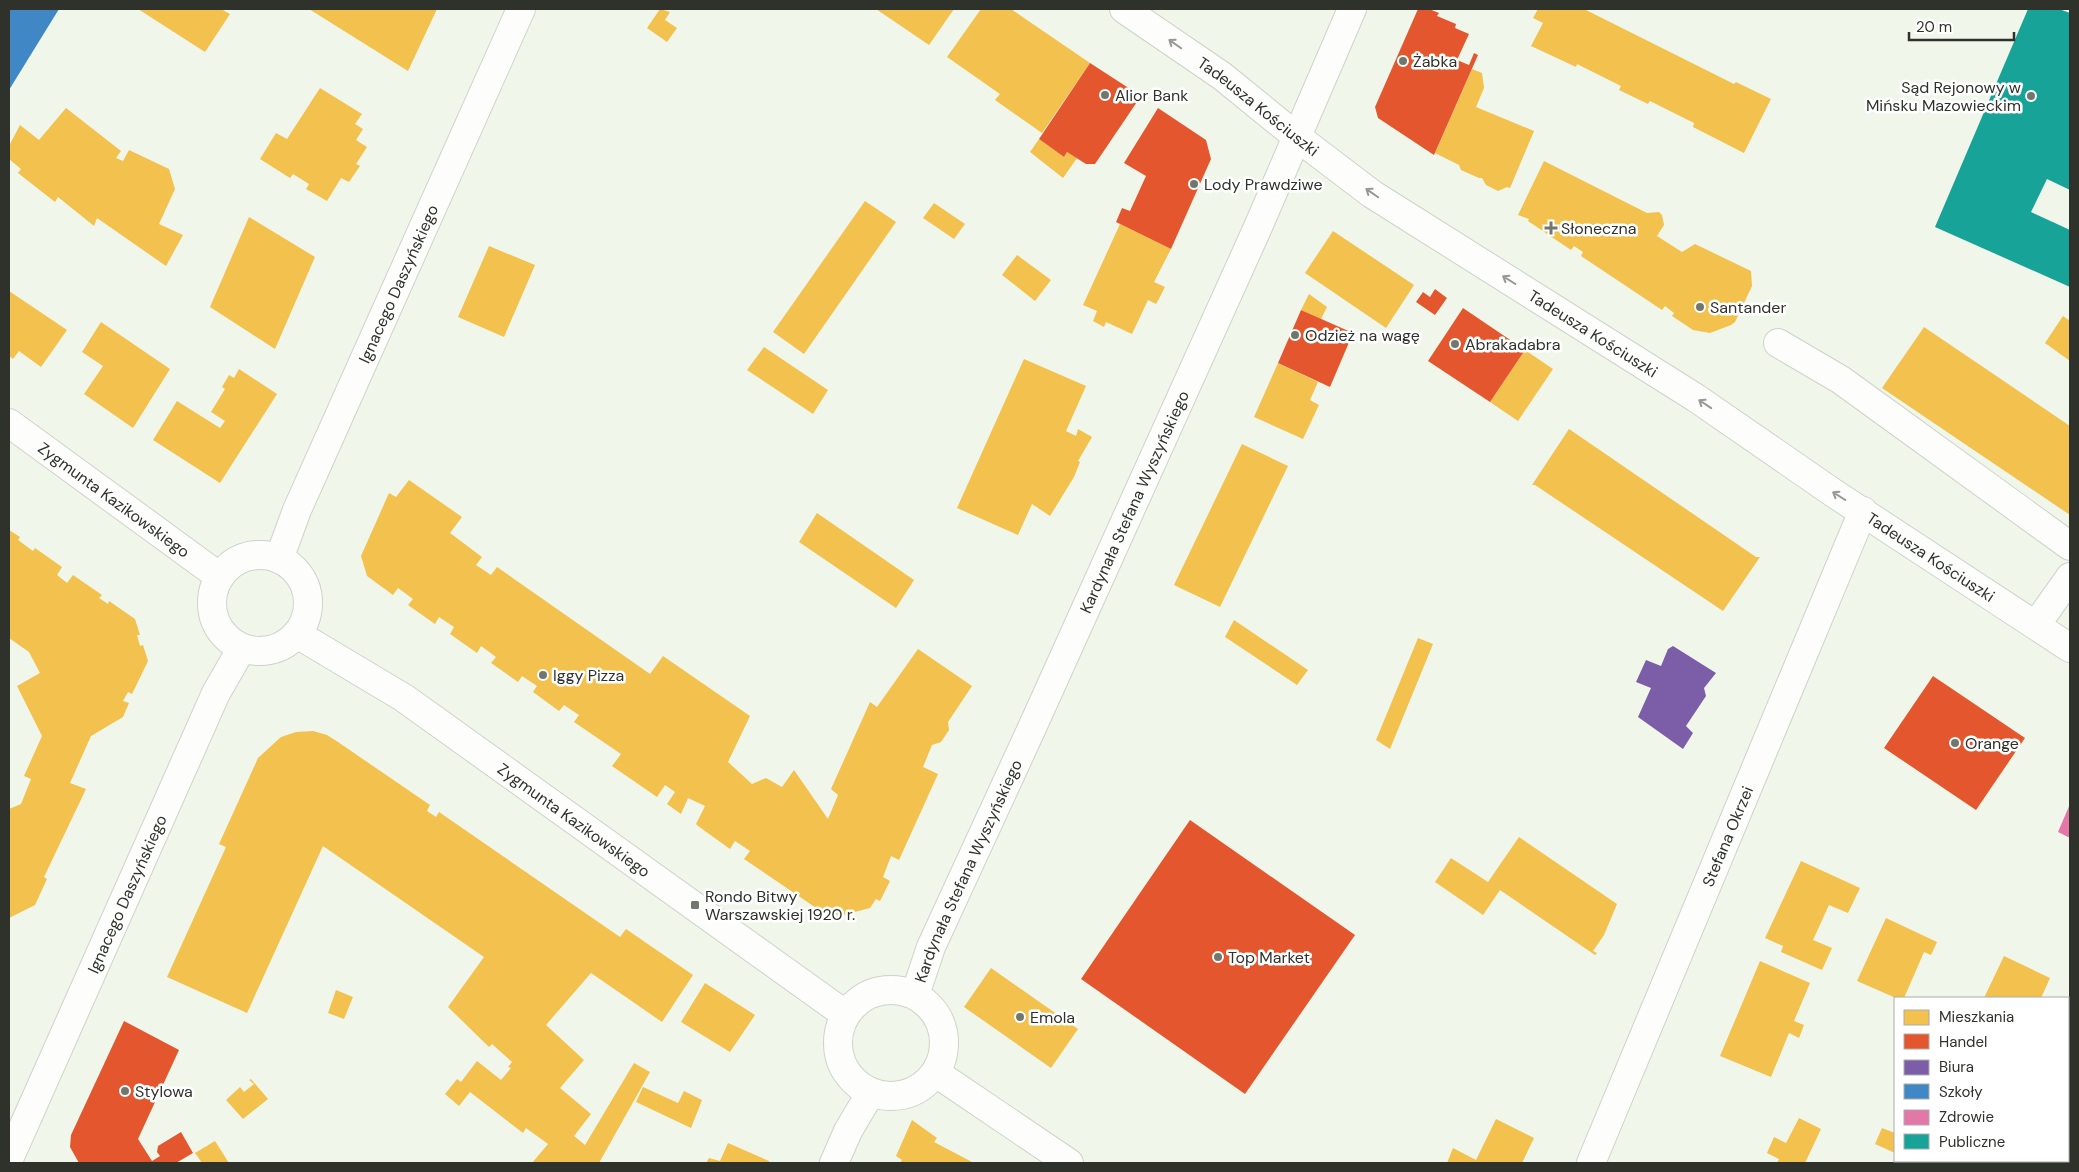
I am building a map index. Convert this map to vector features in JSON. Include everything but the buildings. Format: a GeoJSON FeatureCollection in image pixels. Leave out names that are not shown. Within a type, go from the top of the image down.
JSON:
{"type":"FeatureCollection","features":[{"type":"Feature","properties":{"kind":"street","name":"Ignacego Daszyńskiego"},"geometry":{"type":"LineString","coordinates":[[279,559],[297,510],[521,9]]}},
{"type":"Feature","properties":{"kind":"street","name":"Tadeusza Kościuszki"},"geometry":{"type":"LineString","coordinates":[[1124,9],[1222,76],[1297,138],[1372,194],[1696,398],[1835,494],[2070,648]]}},
{"type":"Feature","properties":{"kind":"street","name":"Kardynała Stefana Wyszyńskiego"},"geometry":{"type":"LineString","coordinates":[[915,995],[931,947],[1036,721],[1297,138],[1352,9]]}},
{"type":"Feature","properties":{"kind":"street"},"geometry":{"type":"LineString","coordinates":[[1778,344],[1841,380],[2070,546]]}},
{"type":"Feature","properties":{"kind":"street","name":"Zygmunta Kazikowskiego"},"geometry":{"type":"LineString","coordinates":[[9,423],[220,577]]}},
{"type":"Feature","properties":{"kind":"street","name":"Stefana Okrzei"},"geometry":{"type":"LineString","coordinates":[[1591,1163],[1863,511]]}},
{"type":"Feature","properties":{"kind":"street"},"geometry":{"type":"LineString","coordinates":[[251,556],[279,559],[292,567],[301,578],[307,592],[308,607],[305,621],[297,634],[286,644],[272,650],[257,651],[242,648],[229,639],[218,627],[213,612],[213,596],[220,577],[238,561],[251,556]]}},
{"type":"Feature","properties":{"kind":"street"},"geometry":{"type":"LineString","coordinates":[[2036,625],[2070,576]]}},
{"type":"Feature","properties":{"kind":"street","name":"Zygmunta Kazikowskiego"},"geometry":{"type":"LineString","coordinates":[[297,634],[404,698],[846,1015]]}},
{"type":"Feature","properties":{"kind":"street","name":"Ignacego Daszyńskiego"},"geometry":{"type":"LineString","coordinates":[[14,1149],[216,693],[242,648]]}},
{"type":"Feature","properties":{"kind":"street"},"geometry":{"type":"LineString","coordinates":[[886,990],[902,990],[915,995],[930,1006],[939,1019],[944,1034],[944,1050],[936,1073],[918,1090],[903,1096],[886,1096],[871,1092],[855,1083],[844,1068],[838,1051],[839,1033],[846,1015],[856,1003],[870,994],[886,990]]}},
{"type":"Feature","properties":{"kind":"street"},"geometry":{"type":"LineString","coordinates":[[936,1073],[1069,1163]]}},
{"type":"Feature","properties":{"kind":"street"},"geometry":{"type":"LineString","coordinates":[[834,1163],[848,1131],[871,1092]]}},
{"type":"Feature","properties":{"kind":"place","name":"Żabka"},"geometry":{"type":"Point","coordinates":[1403,61]}},
{"type":"Feature","properties":{"kind":"place","name":"Alior Bank"},"geometry":{"type":"Point","coordinates":[1105,95]}},
{"type":"Feature","properties":{"kind":"place","name":"Sąd Rejonowy w Mińsku Mazowieckim"},"geometry":{"type":"Point","coordinates":[2031,96]}},
{"type":"Feature","properties":{"kind":"place","name":"Lody Prawdziwe"},"geometry":{"type":"Point","coordinates":[1194,184]}},
{"type":"Feature","properties":{"kind":"place","name":"Słoneczna"},"geometry":{"type":"Point","coordinates":[1551,228]}},
{"type":"Feature","properties":{"kind":"place","name":"Santander"},"geometry":{"type":"Point","coordinates":[1700,307]}},
{"type":"Feature","properties":{"kind":"place","name":"Odzież na wagę"},"geometry":{"type":"Point","coordinates":[1295,335]}},
{"type":"Feature","properties":{"kind":"place","name":"Abrakadabra"},"geometry":{"type":"Point","coordinates":[1455,344]}},
{"type":"Feature","properties":{"kind":"place","name":"Iggy Pizza"},"geometry":{"type":"Point","coordinates":[543,675]}},
{"type":"Feature","properties":{"kind":"place","name":"Orange"},"geometry":{"type":"Point","coordinates":[1955,743]}},
{"type":"Feature","properties":{"kind":"place","name":"Rondo Bitwy Warszawskiej 1920 r."},"geometry":{"type":"Point","coordinates":[695,905]}},
{"type":"Feature","properties":{"kind":"place","name":"Top Market"},"geometry":{"type":"Point","coordinates":[1218,957]}},
{"type":"Feature","properties":{"kind":"place","name":"Emola"},"geometry":{"type":"Point","coordinates":[1020,1017]}},
{"type":"Feature","properties":{"kind":"place","name":"Stylowa"},"geometry":{"type":"Point","coordinates":[125,1091]}}]}
